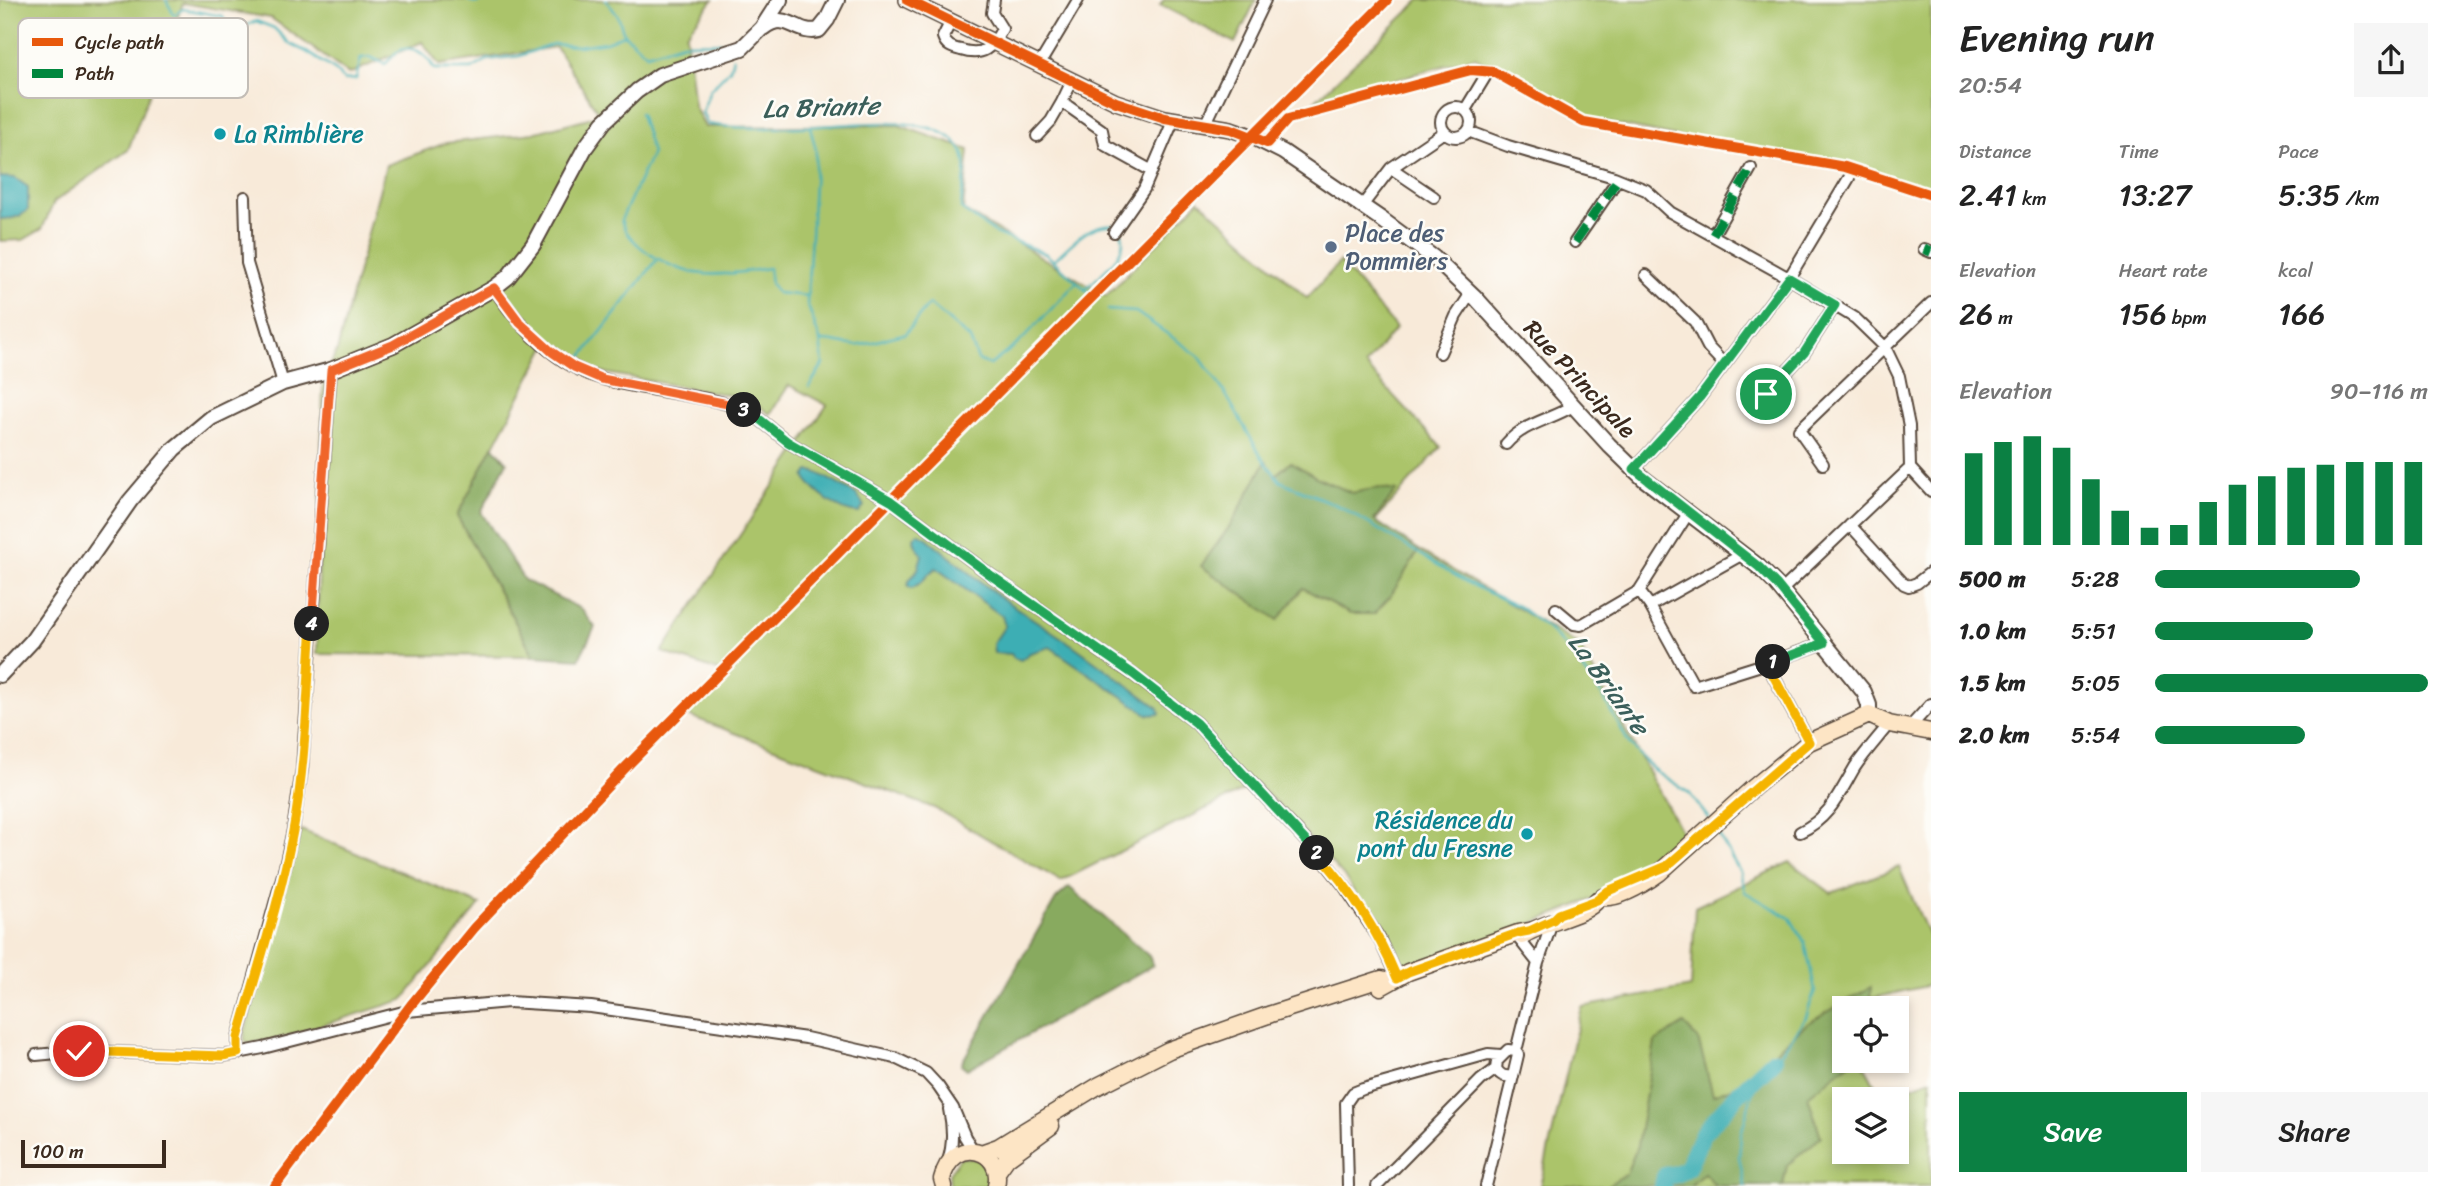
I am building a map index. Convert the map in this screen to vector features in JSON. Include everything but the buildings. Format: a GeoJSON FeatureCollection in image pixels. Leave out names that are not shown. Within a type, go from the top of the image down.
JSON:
{"type":"FeatureCollection","features":[{"type":"Feature","properties":{"kind":"main road"},"geometry":{"type":"LineString","coordinates":[[940,1184],[948,1161],[956,1154],[998,1147],[1169,1050],[1381,979],[1422,974],[1524,935],[1553,920],[1561,920],[1593,905],[1600,898],[1610,898],[1645,883],[1809,742],[1869,715],[1889,724],[1931,732]]}},
{"type":"Feature","properties":{"kind":"main road"},"geometry":{"type":"LineString","coordinates":[[998,1181],[1007,1158],[1123,1074]]}},
{"type":"Feature","properties":{"kind":"main road"},"geometry":{"type":"LineString","coordinates":[[977,1152],[993,1163],[998,1181]]}},
{"type":"Feature","properties":{"kind":"street"},"geometry":{"type":"LineString","coordinates":[[0,675],[32,641],[130,501],[174,449],[211,418],[283,383],[331,370],[393,345],[494,288],[508,277],[533,245],[585,148],[604,122],[637,91],[660,75],[742,48],[770,22],[783,20],[807,31],[818,30],[827,20],[837,0]]}},
{"type":"Feature","properties":{"kind":"street"},"geometry":{"type":"LineString","coordinates":[[907,0],[1116,103],[1174,120],[1205,124],[1265,0]]}},
{"type":"Feature","properties":{"kind":"street"},"geometry":{"type":"LineString","coordinates":[[951,21],[943,37],[945,43],[952,48],[974,54],[995,42],[1002,29],[992,13],[994,0]]}},
{"type":"Feature","properties":{"kind":"street"},"geometry":{"type":"LineString","coordinates":[[1039,65],[1078,0]]}},
{"type":"Feature","properties":{"kind":"street"},"geometry":{"type":"LineString","coordinates":[[779,2],[783,20]]}},
{"type":"Feature","properties":{"kind":"street"},"geometry":{"type":"LineString","coordinates":[[762,28],[779,2]]}},
{"type":"Feature","properties":{"kind":"street"},"geometry":{"type":"LineString","coordinates":[[1465,110],[1485,77]]}},
{"type":"Feature","properties":{"kind":"street"},"geometry":{"type":"LineString","coordinates":[[1037,136],[1051,121],[1072,81]]}},
{"type":"Feature","properties":{"kind":"street"},"geometry":{"type":"LineString","coordinates":[[1062,102],[1102,130],[1105,145],[1152,171]]}},
{"type":"Feature","properties":{"kind":"street"},"geometry":{"type":"LineString","coordinates":[[1452,107],[1465,110],[1471,122],[1468,131],[1456,137],[1444,132],[1441,123],[1444,113],[1452,107]]}},
{"type":"Feature","properties":{"kind":"street"},"geometry":{"type":"LineString","coordinates":[[1118,227],[1144,189],[1174,120]]}},
{"type":"Feature","properties":{"kind":"street","name":"Rue Principale"},"geometry":{"type":"LineString","coordinates":[[1205,124],[1251,136],[1283,152],[1434,258],[1471,293],[1634,469],[1759,567],[1782,590],[1864,692],[1869,705],[1869,715]]}},
{"type":"Feature","properties":{"kind":"street"},"geometry":{"type":"LineString","coordinates":[[1468,131],[1646,190],[1670,212],[1855,318],[1885,347],[1899,376],[1909,426],[1910,468],[1931,491]]}},
{"type":"Feature","properties":{"kind":"street"},"geometry":{"type":"LineString","coordinates":[[1362,206],[1391,168],[1444,132]]}},
{"type":"Feature","properties":{"kind":"street"},"geometry":{"type":"LineString","coordinates":[[1391,168],[1434,197]]}},
{"type":"Feature","properties":{"kind":"street"},"geometry":{"type":"LineString","coordinates":[[1713,235],[1751,168]]}},
{"type":"Feature","properties":{"kind":"street"},"geometry":{"type":"LineString","coordinates":[[1634,469],[1700,397],[1789,278],[1849,178]]}},
{"type":"Feature","properties":{"kind":"street"},"geometry":{"type":"LineString","coordinates":[[1575,242],[1618,179]]}},
{"type":"Feature","properties":{"kind":"street"},"geometry":{"type":"LineString","coordinates":[[245,197],[247,263],[283,383]]}},
{"type":"Feature","properties":{"kind":"street"},"geometry":{"type":"LineString","coordinates":[[1646,275],[1695,322],[1708,347],[1724,364]]}},
{"type":"Feature","properties":{"kind":"street"},"geometry":{"type":"LineString","coordinates":[[494,288],[520,323],[552,352],[574,367],[602,379],[740,408],[758,418],[788,442],[891,501],[992,576],[1133,674],[1196,723],[1321,857],[1364,914],[1384,948],[1396,978]]}},
{"type":"Feature","properties":{"kind":"street"},"geometry":{"type":"LineString","coordinates":[[1440,352],[1455,316],[1471,293]]}},
{"type":"Feature","properties":{"kind":"street"},"geometry":{"type":"LineString","coordinates":[[1823,464],[1799,430],[1931,303]]}},
{"type":"Feature","properties":{"kind":"street"},"geometry":{"type":"LineString","coordinates":[[1766,394],[1804,353],[1835,305]]}},
{"type":"Feature","properties":{"kind":"street"},"geometry":{"type":"LineString","coordinates":[[238,1053],[238,1038],[285,867],[302,769],[331,370]]}},
{"type":"Feature","properties":{"kind":"street"},"geometry":{"type":"LineString","coordinates":[[1506,444],[1528,425],[1558,415],[1573,406]]}},
{"type":"Feature","properties":{"kind":"street"},"geometry":{"type":"LineString","coordinates":[[1782,590],[1910,468]]}},
{"type":"Feature","properties":{"kind":"street"},"geometry":{"type":"LineString","coordinates":[[1556,609],[1574,624],[1581,625],[1639,591],[1689,512]]}},
{"type":"Feature","properties":{"kind":"street"},"geometry":{"type":"LineString","coordinates":[[1850,525],[1904,584],[1909,586],[1917,583],[1931,572]]}},
{"type":"Feature","properties":{"kind":"street"},"geometry":{"type":"LineString","coordinates":[[1650,606],[1743,554]]}},
{"type":"Feature","properties":{"kind":"street"},"geometry":{"type":"LineString","coordinates":[[1639,591],[1694,686],[1824,643]]}},
{"type":"Feature","properties":{"kind":"street"},"geometry":{"type":"LineString","coordinates":[[1767,664],[1809,742]]}},
{"type":"Feature","properties":{"kind":"street"},"geometry":{"type":"LineString","coordinates":[[1909,728],[1931,704]]}},
{"type":"Feature","properties":{"kind":"street"},"geometry":{"type":"LineString","coordinates":[[1800,832],[1823,818],[1857,765],[1889,724]]}},
{"type":"Feature","properties":{"kind":"street"},"geometry":{"type":"LineString","coordinates":[[1486,1186],[1538,963],[1553,920]]}},
{"type":"Feature","properties":{"kind":"street"},"geometry":{"type":"LineString","coordinates":[[1524,935],[1538,963]]}},
{"type":"Feature","properties":{"kind":"street"},"geometry":{"type":"LineString","coordinates":[[36,1055],[79,1051],[223,1056],[407,1011],[509,1002],[591,1007],[806,1038],[895,1058],[926,1073],[938,1086],[953,1108],[965,1136],[977,1152]]}},
{"type":"Feature","properties":{"kind":"street"},"geometry":{"type":"LineString","coordinates":[[1377,1186],[1480,1080],[1496,1069],[1501,1055],[1508,1050],[1516,1051]]}},
{"type":"Feature","properties":{"kind":"street"},"geometry":{"type":"LineString","coordinates":[[1348,1186],[1346,1103],[1353,1093],[1488,1054],[1501,1055]]}},
{"type":"Feature","properties":{"kind":"street"},"geometry":{"type":"LineString","coordinates":[[1496,1069],[1504,1077],[1513,1076]]}},
{"type":"Feature","properties":{"kind":"street"},"geometry":{"type":"LineString","coordinates":[[947,1099],[952,1131],[952,1148],[948,1161]]}},
{"type":"Feature","properties":{"kind":"green space"},"geometry":{"type":"Polygon","coordinates":[[[0,0],[713,0],[686,34],[694,106],[705,127],[898,125],[969,150],[963,210],[1106,296],[1199,200],[1307,298],[1340,262],[1396,328],[1365,365],[1441,447],[1373,523],[1579,645],[1689,846],[1637,881],[1493,939],[1408,969],[1399,964],[1392,955],[1347,880],[1290,816],[1256,784],[1061,881],[934,808],[684,714],[730,675],[662,652],[827,405],[789,385],[770,414],[747,398],[594,371],[549,341],[457,516],[534,656],[317,654],[323,380],[337,351],[386,165],[446,143],[533,133],[600,115],[556,47],[439,65],[422,42],[349,74],[271,18],[183,3],[177,18],[18,18],[18,98],[147,98],[128,150],[54,202],[42,229],[23,240],[0,241],[0,0]]]}},
{"type":"Feature","properties":{"kind":"green space"},"geometry":{"type":"Polygon","coordinates":[[[1164,0],[1256,0],[1235,43],[1160,5],[1164,0]]]}},
{"type":"Feature","properties":{"kind":"green space"},"geometry":{"type":"Polygon","coordinates":[[[1420,0],[1931,0],[1931,190],[1898,180],[1583,118],[1475,57],[1314,102],[1420,0]]]}},
{"type":"Feature","properties":{"kind":"green space"},"geometry":{"type":"Polygon","coordinates":[[[493,446],[507,462],[481,512],[524,580],[581,609],[595,627],[579,659],[534,656],[457,516],[493,446]]]}},
{"type":"Feature","properties":{"kind":"green space"},"geometry":{"type":"Polygon","coordinates":[[[1266,461],[1275,475],[1291,462],[1352,493],[1378,488],[1396,491],[1374,520],[1419,550],[1390,597],[1374,614],[1350,614],[1303,588],[1278,620],[1201,566],[1232,523],[1266,461]]]}},
{"type":"Feature","properties":{"kind":"green space"},"geometry":{"type":"Polygon","coordinates":[[[301,830],[480,905],[403,1000],[278,1039],[248,1044],[244,1039],[245,1031],[301,830]]]}},
{"type":"Feature","properties":{"kind":"green space"},"geometry":{"type":"Polygon","coordinates":[[[1790,862],[1831,893],[1899,867],[1931,941],[1931,985],[1882,996],[1832,996],[1832,1073],[1868,1073],[1876,1087],[1832,1087],[1832,1164],[1909,1164],[1909,1088],[1931,1079],[1931,1186],[1540,1186],[1582,1007],[1691,987],[1695,907],[1790,862]]]}},
{"type":"Feature","properties":{"kind":"green space"},"geometry":{"type":"Polygon","coordinates":[[[1069,887],[1149,956],[1153,965],[967,1069],[961,1064],[1056,899],[1069,887]]]}},
{"type":"Feature","properties":{"kind":"green space"},"geometry":{"type":"Polygon","coordinates":[[[1871,987],[1870,996],[1855,996],[1871,987]]]}},
{"type":"Feature","properties":{"kind":"green space"},"geometry":{"type":"Polygon","coordinates":[[[1832,1009],[1832,1073],[1837,1073],[1808,1096],[1821,1137],[1787,1165],[1783,1186],[1716,1186],[1704,1173],[1690,1186],[1606,1186],[1626,1174],[1637,1146],[1655,1042],[1684,1024],[1698,1039],[1713,1095],[1734,1087],[1805,1025],[1832,1009]]]}},
{"type":"Feature","properties":{"kind":"green space"},"geometry":{"type":"Polygon","coordinates":[[[961,1157],[982,1160],[990,1171],[989,1186],[950,1186],[949,1173],[961,1157]]]}},
{"type":"Feature","properties":{"kind":"water"},"geometry":{"type":"Polygon","coordinates":[[[0,177],[15,178],[28,187],[28,210],[21,215],[0,219],[0,177]]]}},
{"type":"Feature","properties":{"kind":"water"},"geometry":{"type":"Polygon","coordinates":[[[809,471],[816,472],[857,495],[864,506],[859,513],[844,510],[821,495],[805,477],[809,471]]]}},
{"type":"Feature","properties":{"kind":"water"},"geometry":{"type":"Polygon","coordinates":[[[918,533],[997,595],[1074,646],[1159,708],[1160,714],[1149,715],[1050,647],[1030,653],[1021,660],[1011,654],[994,653],[993,644],[1005,626],[1002,616],[936,568],[916,586],[908,587],[922,555],[915,544],[914,538],[918,533]]]}},
{"type":"Feature","properties":{"kind":"waterway"},"geometry":{"type":"LineString","coordinates":[[166,0],[174,15],[183,9],[224,18]]}},
{"type":"Feature","properties":{"kind":"waterway","name":"La Briante"},"geometry":{"type":"LineString","coordinates":[[468,0],[475,3],[489,0]]}},
{"type":"Feature","properties":{"kind":"waterway","name":"La Briante"},"geometry":{"type":"LineString","coordinates":[[606,0],[618,16],[624,34],[647,54],[683,43],[732,42],[733,47]]}},
{"type":"Feature","properties":{"kind":"waterway"},"geometry":{"type":"LineString","coordinates":[[248,25],[256,21],[274,28],[290,44],[336,71],[344,80],[356,79],[361,58],[370,57],[385,64],[403,49],[419,52],[428,59],[434,69],[472,69],[487,60],[519,56],[553,44],[577,46],[606,42],[623,35]]}},
{"type":"Feature","properties":{"kind":"waterway","name":"La Briante"},"geometry":{"type":"LineString","coordinates":[[733,57],[730,69],[710,90],[702,112],[707,124],[764,128],[897,123],[936,130],[952,138],[964,157],[961,209],[995,233],[1046,254],[1090,294]]}},
{"type":"Feature","properties":{"kind":"waterway"},"geometry":{"type":"LineString","coordinates":[[640,113],[652,153],[621,220],[634,240],[667,264],[692,272],[720,274],[769,268],[771,284],[777,293],[808,296]]}},
{"type":"Feature","properties":{"kind":"waterway"},"geometry":{"type":"LineString","coordinates":[[810,127],[816,150],[807,303],[820,340]]}},
{"type":"Feature","properties":{"kind":"waterway"},"geometry":{"type":"LineString","coordinates":[[1053,261],[1088,231],[1114,225]]}},
{"type":"Feature","properties":{"kind":"waterway"},"geometry":{"type":"LineString","coordinates":[[1085,290],[1119,254],[1123,237],[1119,229]]}},
{"type":"Feature","properties":{"kind":"waterway"},"geometry":{"type":"LineString","coordinates":[[581,358],[656,261]]}},
{"type":"Feature","properties":{"kind":"waterway"},"geometry":{"type":"LineString","coordinates":[[809,387],[823,364],[820,341],[860,345],[905,334],[929,304],[970,339],[978,360],[990,365],[1019,343],[1076,283]]}},
{"type":"Feature","properties":{"kind":"waterway","name":"La Briante"},"geometry":{"type":"LineString","coordinates":[[1108,310],[1136,312],[1199,356],[1225,393],[1261,456],[1280,481],[1341,507],[1468,583],[1519,607],[1548,629],[1568,649],[1601,694],[1630,745],[1654,770],[1689,793],[1709,819]]}},
{"type":"Feature","properties":{"kind":"waterway","name":"La Briante"},"geometry":{"type":"LineString","coordinates":[[1716,830],[1740,872],[1745,892],[1790,918],[1805,943],[1815,990],[1806,1017],[1752,1094],[1741,1134],[1739,1157],[1745,1186]]}},
{"type":"Feature","properties":{"kind":"waterway"},"geometry":{"type":"LineString","coordinates":[[1663,1186],[1665,1176],[1677,1174],[1687,1168],[1703,1133],[1737,1095],[1774,1060]]}},
{"type":"Feature","properties":{"kind":"marked path"},"geometry":{"type":"LineString","coordinates":[[1713,235],[1751,168]]}},
{"type":"Feature","properties":{"kind":"marked path"},"geometry":{"type":"LineString","coordinates":[[1575,242],[1618,179]]}},
{"type":"Feature","properties":{"kind":"marked path"},"geometry":{"type":"LineString","coordinates":[[1924,249],[1931,252]]}},
{"type":"Feature","properties":{"kind":"cycle path"},"geometry":{"type":"LineString","coordinates":[[907,0],[1116,102],[1165,118],[1231,129],[1267,143],[1288,119],[1471,70],[1494,72],[1583,122],[1845,167],[1931,195]]}},
{"type":"Feature","properties":{"kind":"cycle path"},"geometry":{"type":"LineString","coordinates":[[275,1186],[411,1005],[474,928],[623,770],[1387,0]]}},
{"type":"Feature","properties":{"kind":"place","name":"La Rimblière"},"geometry":{"type":"Point","coordinates":[220,134]}},
{"type":"Feature","properties":{"kind":"place","name":"Place des Pommiers"},"geometry":{"type":"Point","coordinates":[1331,247]}},
{"type":"Feature","properties":{"kind":"place","name":"Résidence du pont du Fresne"},"geometry":{"type":"Point","coordinates":[1527,834]}},
{"type":"Feature","properties":{"kind":"route"},"geometry":{"type":"LineString","coordinates":[[79,1051],[223,1056],[238,1053],[238,1038],[285,867],[302,769],[331,370],[393,345],[494,288],[520,323],[552,352],[574,367],[602,379],[740,408],[758,418],[788,442],[891,501],[992,576],[1133,674],[1196,723],[1321,857],[1364,914],[1379,938],[1397,978],[1529,931],[1553,920],[1559,914],[1597,900],[1608,891],[1656,868],[1667,866],[1753,788],[1809,742],[1767,664],[1824,643],[1759,567],[1634,469],[1700,397],[1789,278],[1835,305],[1804,353],[1766,394]]}}]}
